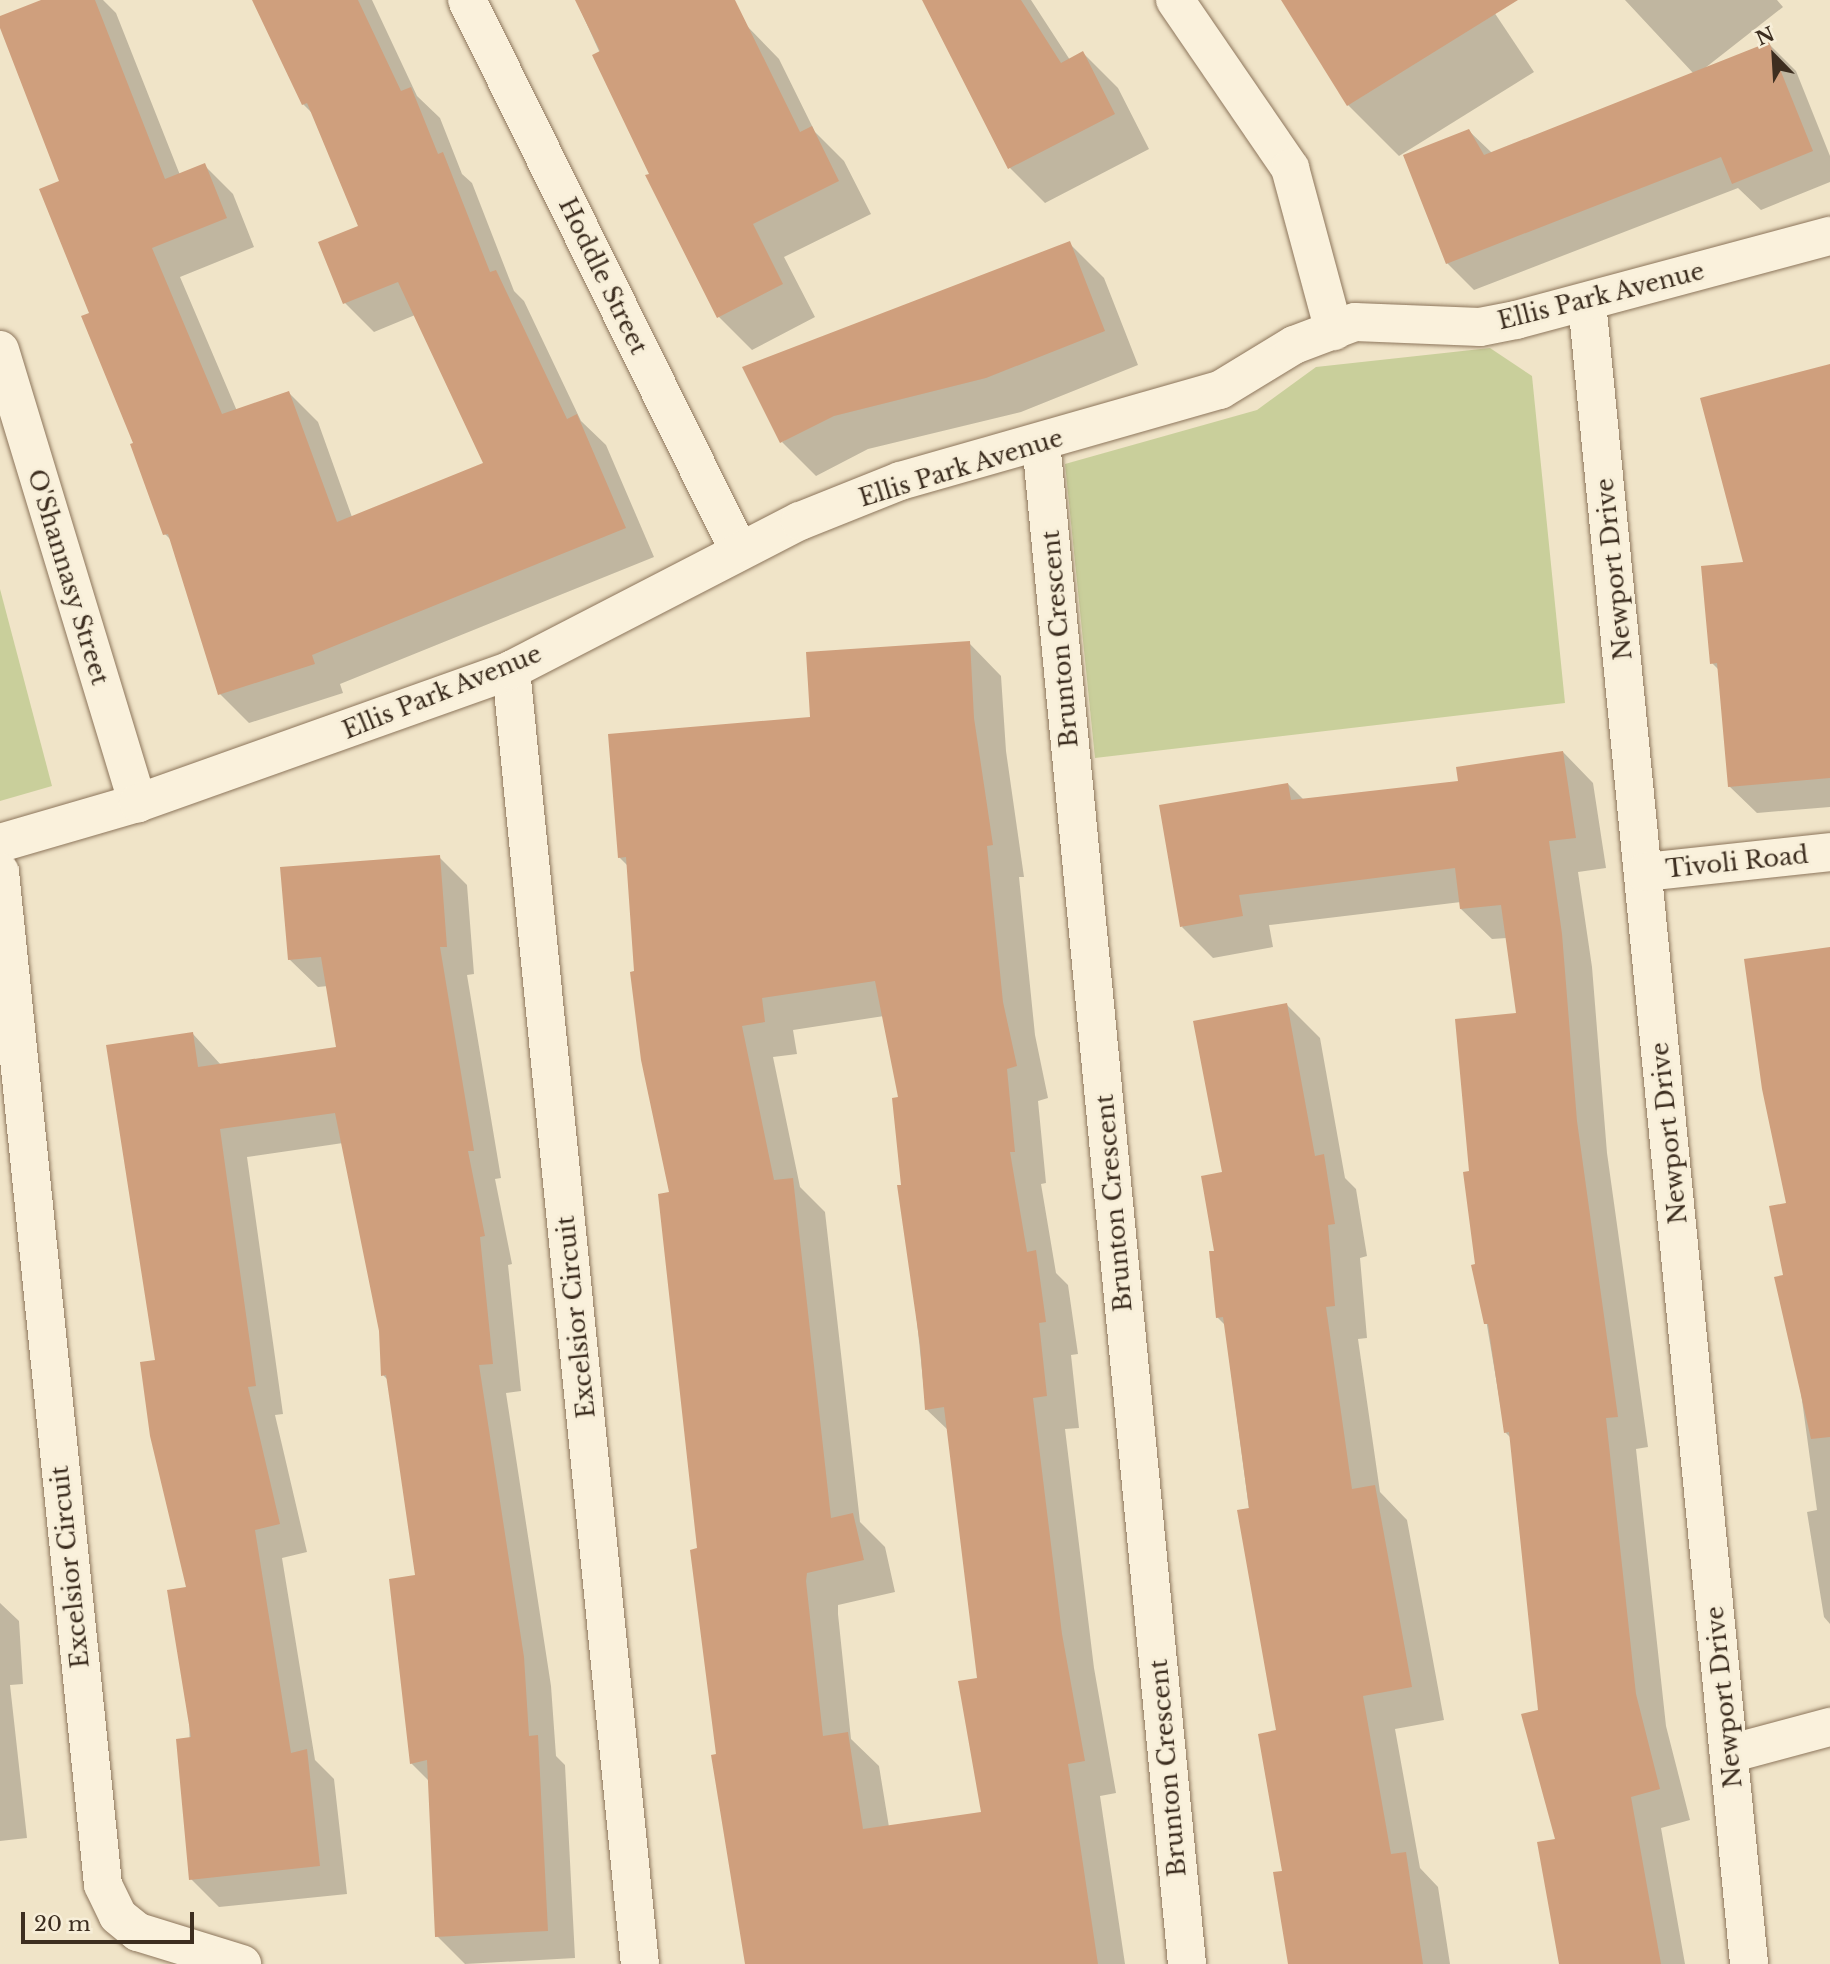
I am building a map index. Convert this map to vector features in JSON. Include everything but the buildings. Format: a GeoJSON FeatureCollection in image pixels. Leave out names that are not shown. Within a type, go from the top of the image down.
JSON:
{"type":"FeatureCollection","features":[{"type":"Feature","properties":{"kind":"street","name":"Hoddle Street"},"geometry":{"type":"LineString","coordinates":[[467,0],[739,551]]}},
{"type":"Feature","properties":{"kind":"street"},"geometry":{"type":"LineString","coordinates":[[1175,0],[1290,168],[1334,331]]}},
{"type":"Feature","properties":{"kind":"street","name":"Ellis Park Avenue"},"geometry":{"type":"LineString","coordinates":[[0,843],[138,803],[511,670],[739,551],[900,481],[1220,390],[1294,345],[1355,323],[1480,327],[1587,302],[1830,236]]}},
{"type":"Feature","properties":{"kind":"street","name":"Newport Drive"},"geometry":{"type":"LineString","coordinates":[[1587,302],[1749,1964]]}},
{"type":"Feature","properties":{"kind":"street","name":"O'Shannasy Street"},"geometry":{"type":"LineString","coordinates":[[0,350],[138,803]]}},
{"type":"Feature","properties":{"kind":"street","name":"Brunton Crescent"},"geometry":{"type":"LineString","coordinates":[[1041,442],[1187,1964]]}},
{"type":"Feature","properties":{"kind":"street","name":"Excelsior Circuit"},"geometry":{"type":"LineString","coordinates":[[511,670],[640,1964]]}},
{"type":"Feature","properties":{"kind":"street","name":"Tivoli Road"},"geometry":{"type":"LineString","coordinates":[[1644,872],[1830,852]]}},
{"type":"Feature","properties":{"kind":"street","name":"Excelsior Circuit"},"geometry":{"type":"LineString","coordinates":[[0,872],[103,1885],[118,1916],[138,1932],[242,1964]]}},
{"type":"Feature","properties":{"kind":"street"},"geometry":{"type":"LineString","coordinates":[[1729,1754],[1830,1727]]}},
{"type":"Feature","properties":{"kind":"green space"},"geometry":{"type":"Polygon","coordinates":[[[1490,348],[1532,376],[1565,703],[1095,758],[1065,464],[1257,410],[1316,367],[1490,348]]]}},
{"type":"Feature","properties":{"kind":"green space"},"geometry":{"type":"Polygon","coordinates":[[[0,589],[52,786],[0,801],[0,589]]]}}]}
